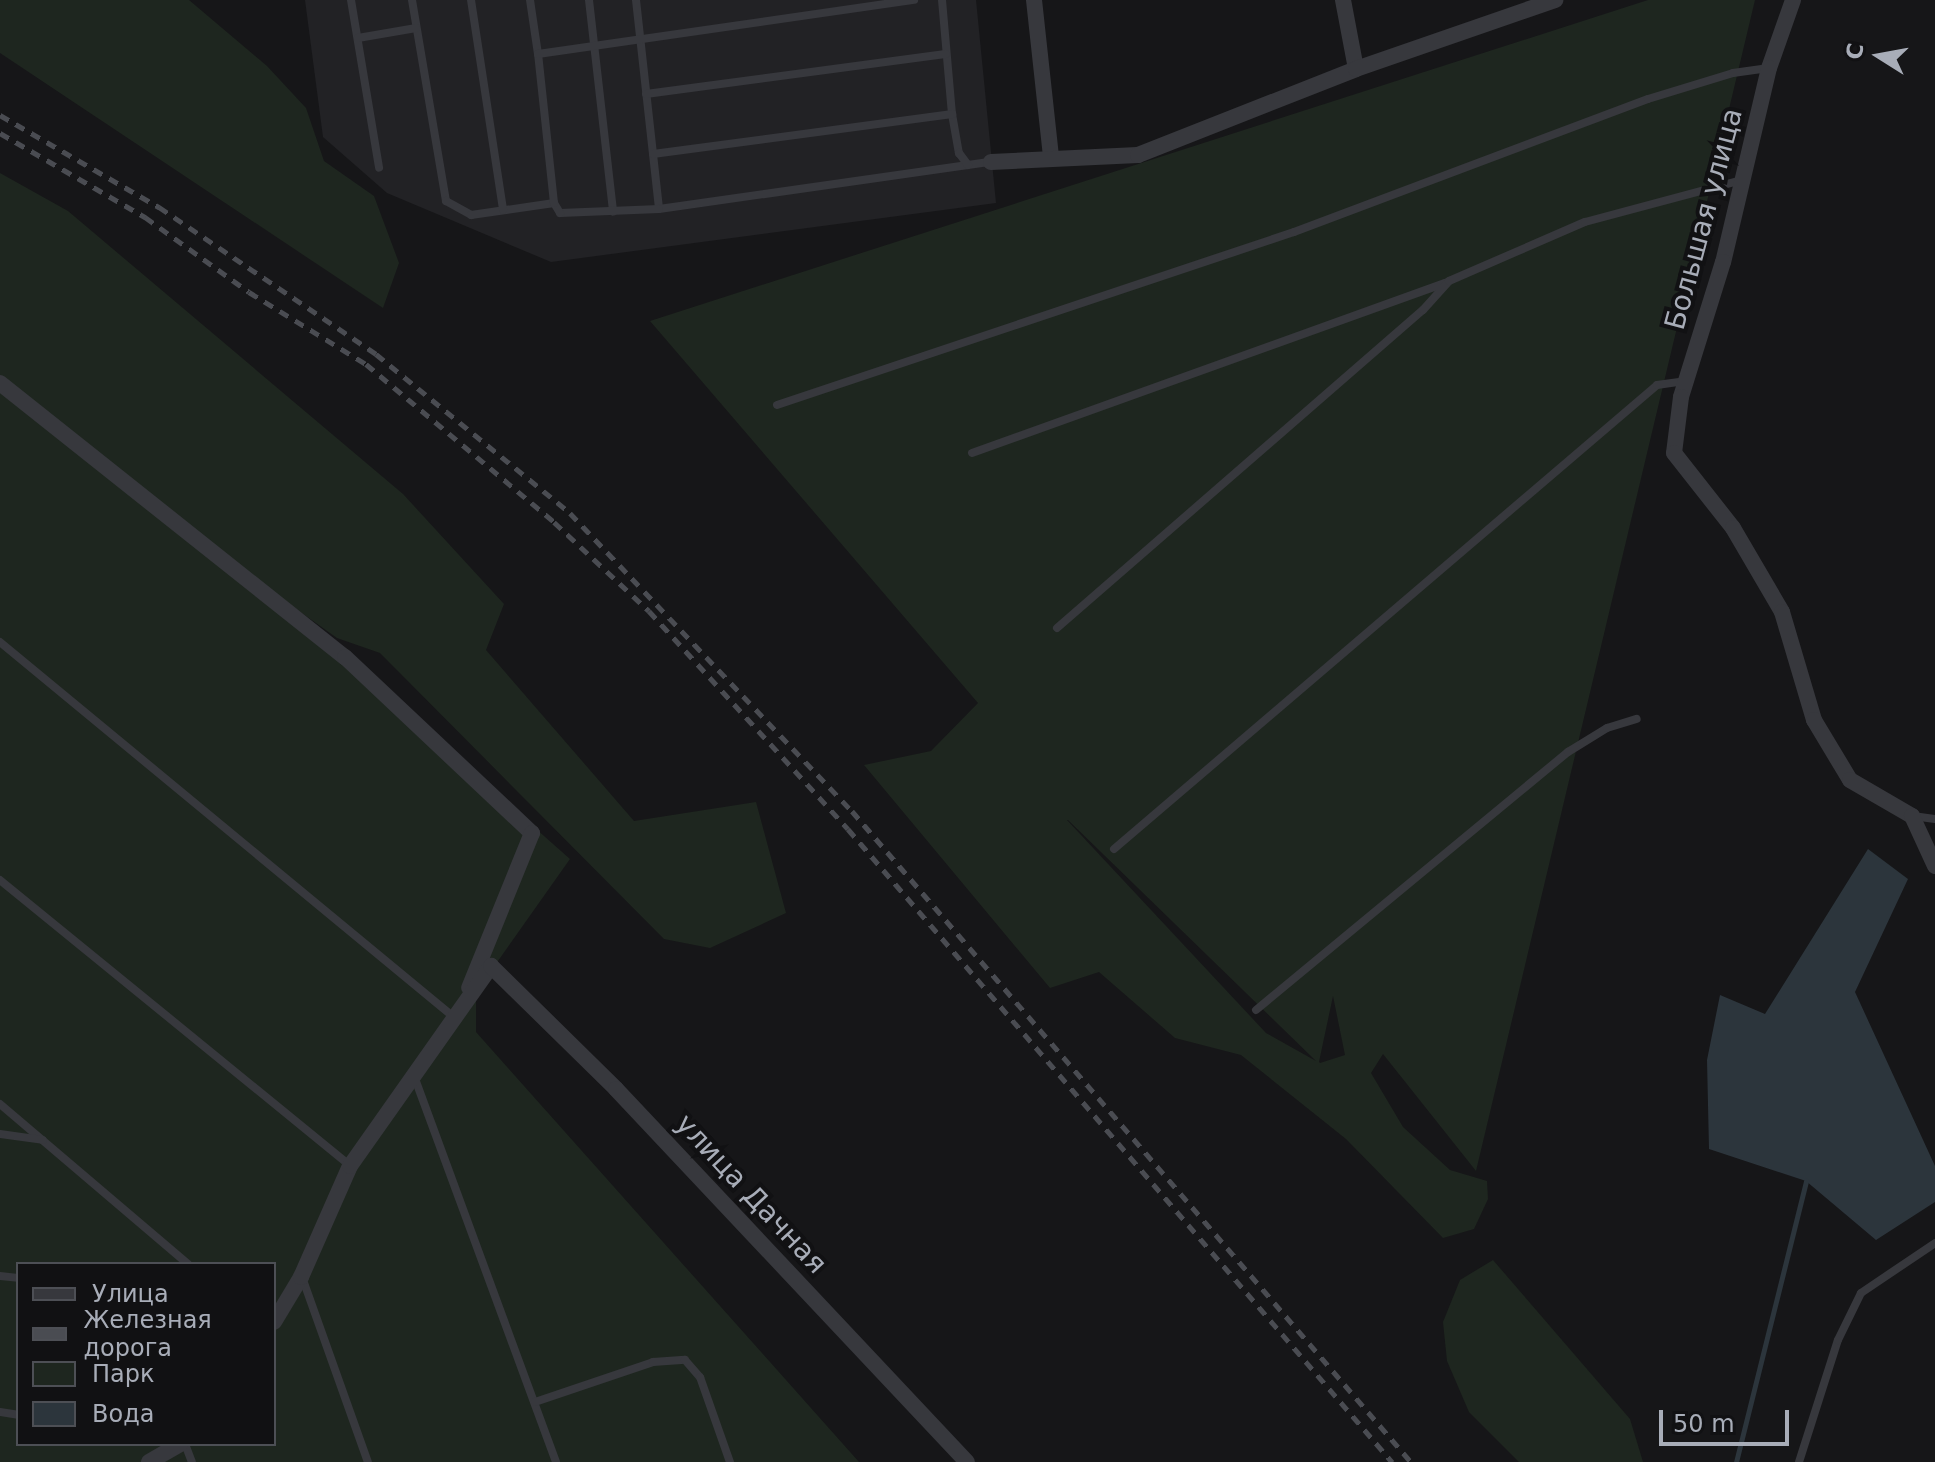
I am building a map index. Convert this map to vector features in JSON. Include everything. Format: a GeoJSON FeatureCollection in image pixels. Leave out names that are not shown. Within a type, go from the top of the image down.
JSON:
{"type":"FeatureCollection","features":[{"type":"Feature","properties":{"kind":"street"},"geometry":{"type":"LineString","coordinates":[[1034,0],[1051,157]]}},
{"type":"Feature","properties":{"kind":"street"},"geometry":{"type":"LineString","coordinates":[[1343,0],[1356,69]]}},
{"type":"Feature","properties":{"kind":"street"},"geometry":{"type":"LineString","coordinates":[[991,162],[1138,155],[1356,69],[1555,0]]}},
{"type":"Feature","properties":{"kind":"street","name":"Большая улица"},"geometry":{"type":"LineString","coordinates":[[1793,0],[1769,68],[1742,180],[1686,381],[1674,453],[1733,528],[1782,612],[1814,720],[1850,780],[1912,816]]}},
{"type":"Feature","properties":{"kind":"street"},"geometry":{"type":"LineString","coordinates":[[0,383],[345,657],[532,833],[456,1019],[412,1072],[350,1166],[301,1277],[276,1319]]}},
{"type":"Feature","properties":{"kind":"street"},"geometry":{"type":"LineString","coordinates":[[1912,816],[1935,866]]}},
{"type":"Feature","properties":{"kind":"street","name":"улица Дачная"},"geometry":{"type":"LineString","coordinates":[[456,1019],[491,966],[616,1089],[967,1462]]}},
{"type":"Feature","properties":{"kind":"street"},"geometry":{"type":"LineString","coordinates":[[149,1462],[178,1446]]}},
{"type":"Feature","properties":{"kind":"lane"},"geometry":{"type":"LineString","coordinates":[[351,0],[379,168]]}},
{"type":"Feature","properties":{"kind":"lane"},"geometry":{"type":"LineString","coordinates":[[412,0],[446,201],[471,215],[554,203]]}},
{"type":"Feature","properties":{"kind":"lane"},"geometry":{"type":"LineString","coordinates":[[471,0],[503,210]]}},
{"type":"Feature","properties":{"kind":"lane"},"geometry":{"type":"LineString","coordinates":[[530,0],[554,203],[565,216],[659,209],[991,162]]}},
{"type":"Feature","properties":{"kind":"lane"},"geometry":{"type":"LineString","coordinates":[[589,0],[613,212]]}},
{"type":"Feature","properties":{"kind":"lane"},"geometry":{"type":"LineString","coordinates":[[636,0],[659,209]]}},
{"type":"Feature","properties":{"kind":"lane"},"geometry":{"type":"LineString","coordinates":[[538,54],[641,35],[914,0]]}},
{"type":"Feature","properties":{"kind":"lane"},"geometry":{"type":"LineString","coordinates":[[942,0],[952,114],[959,153],[968,165]]}},
{"type":"Feature","properties":{"kind":"lane"},"geometry":{"type":"LineString","coordinates":[[358,38],[416,28]]}},
{"type":"Feature","properties":{"kind":"lane"},"geometry":{"type":"LineString","coordinates":[[646,94],[945,54]]}},
{"type":"Feature","properties":{"kind":"lane"},"geometry":{"type":"LineString","coordinates":[[777,405],[1294,232],[1648,99],[1733,73],[1769,68]]}},
{"type":"Feature","properties":{"kind":"lane"},"geometry":{"type":"LineString","coordinates":[[653,154],[952,114]]}},
{"type":"Feature","properties":{"kind":"lane"},"geometry":{"type":"LineString","coordinates":[[972,453],[1449,281],[1585,222],[1742,180]]}},
{"type":"Feature","properties":{"kind":"lane"},"geometry":{"type":"LineString","coordinates":[[1057,628],[1423,310],[1449,281]]}},
{"type":"Feature","properties":{"kind":"lane"},"geometry":{"type":"LineString","coordinates":[[1114,849],[1657,385],[1686,381]]}},
{"type":"Feature","properties":{"kind":"lane"},"geometry":{"type":"LineString","coordinates":[[0,642],[456,1019]]}},
{"type":"Feature","properties":{"kind":"lane"},"geometry":{"type":"LineString","coordinates":[[1256,1010],[1568,752],[1607,728],[1637,719]]}},
{"type":"Feature","properties":{"kind":"lane"},"geometry":{"type":"LineString","coordinates":[[1912,816],[1935,819]]}},
{"type":"Feature","properties":{"kind":"lane"},"geometry":{"type":"LineString","coordinates":[[0,880],[350,1166]]}},
{"type":"Feature","properties":{"kind":"lane"},"geometry":{"type":"LineString","coordinates":[[412,1072],[556,1462]]}},
{"type":"Feature","properties":{"kind":"lane"},"geometry":{"type":"LineString","coordinates":[[0,1104],[186,1262]]}},
{"type":"Feature","properties":{"kind":"lane"},"geometry":{"type":"LineString","coordinates":[[0,1134],[44,1140]]}},
{"type":"Feature","properties":{"kind":"lane"},"geometry":{"type":"LineString","coordinates":[[1799,1462],[1838,1340],[1861,1293],[1935,1243]]}},
{"type":"Feature","properties":{"kind":"lane"},"geometry":{"type":"LineString","coordinates":[[301,1277],[368,1462]]}},
{"type":"Feature","properties":{"kind":"lane"},"geometry":{"type":"LineString","coordinates":[[535,1402],[653,1362],[685,1360],[700,1377],[730,1462]]}},
{"type":"Feature","properties":{"kind":"shaded area"},"geometry":{"type":"Polygon","coordinates":[[[305,0],[976,0],[996,203],[551,262],[387,193],[323,137],[305,0]]]}},
{"type":"Feature","properties":{"kind":"green space"},"geometry":{"type":"Polygon","coordinates":[[[0,0],[189,0],[267,66],[306,108],[324,161],[374,196],[399,263],[383,308],[0,53],[0,0]]]}},
{"type":"Feature","properties":{"kind":"green space"},"geometry":{"type":"Polygon","coordinates":[[[1648,0],[1755,0],[1476,1171],[1383,1054],[1371,1073],[1403,1127],[1450,1170],[1487,1181],[1488,1199],[1474,1229],[1443,1238],[1346,1139],[1241,1055],[1175,1038],[1099,972],[1050,988],[864,765],[931,751],[978,703],[650,321],[1648,0]],[[1068,820],[1266,1033],[1316,1061],[1068,820]],[[1333,996],[1319,1062],[1320,1063],[1345,1055],[1333,996]]]}},
{"type":"Feature","properties":{"kind":"green space"},"geometry":{"type":"Polygon","coordinates":[[[0,173],[68,211],[403,494],[504,604],[486,650],[634,821],[756,802],[786,913],[710,948],[664,939],[380,653],[337,638],[254,579],[570,859],[476,992],[476,1032],[859,1462],[0,1462],[0,173]]]}},
{"type":"Feature","properties":{"kind":"green space"},"geometry":{"type":"Polygon","coordinates":[[[1493,1260],[1630,1419],[1643,1462],[1519,1462],[1469,1412],[1447,1361],[1443,1322],[1460,1280],[1493,1260]]]}},
{"type":"Feature","properties":{"kind":"water"},"geometry":{"type":"Polygon","coordinates":[[[1868,849],[1908,879],[1855,992],[1935,1166],[1935,1202],[1876,1240],[1806,1181],[1709,1149],[1707,1060],[1720,995],[1765,1014],[1868,849]]]}},
{"type":"Feature","properties":{"kind":"waterway"},"geometry":{"type":"LineString","coordinates":[[1736,1462],[1806,1181]]}},
{"type":"Feature","properties":{"kind":"railway"},"geometry":{"type":"LineString","coordinates":[[0,115],[159,207],[376,354],[570,513],[852,811],[1411,1462]]}},
{"type":"Feature","properties":{"kind":"railway"},"geometry":{"type":"LineString","coordinates":[[0,133],[145,217],[249,292],[366,364],[554,522],[649,611],[848,829],[1392,1462]]}}]}
